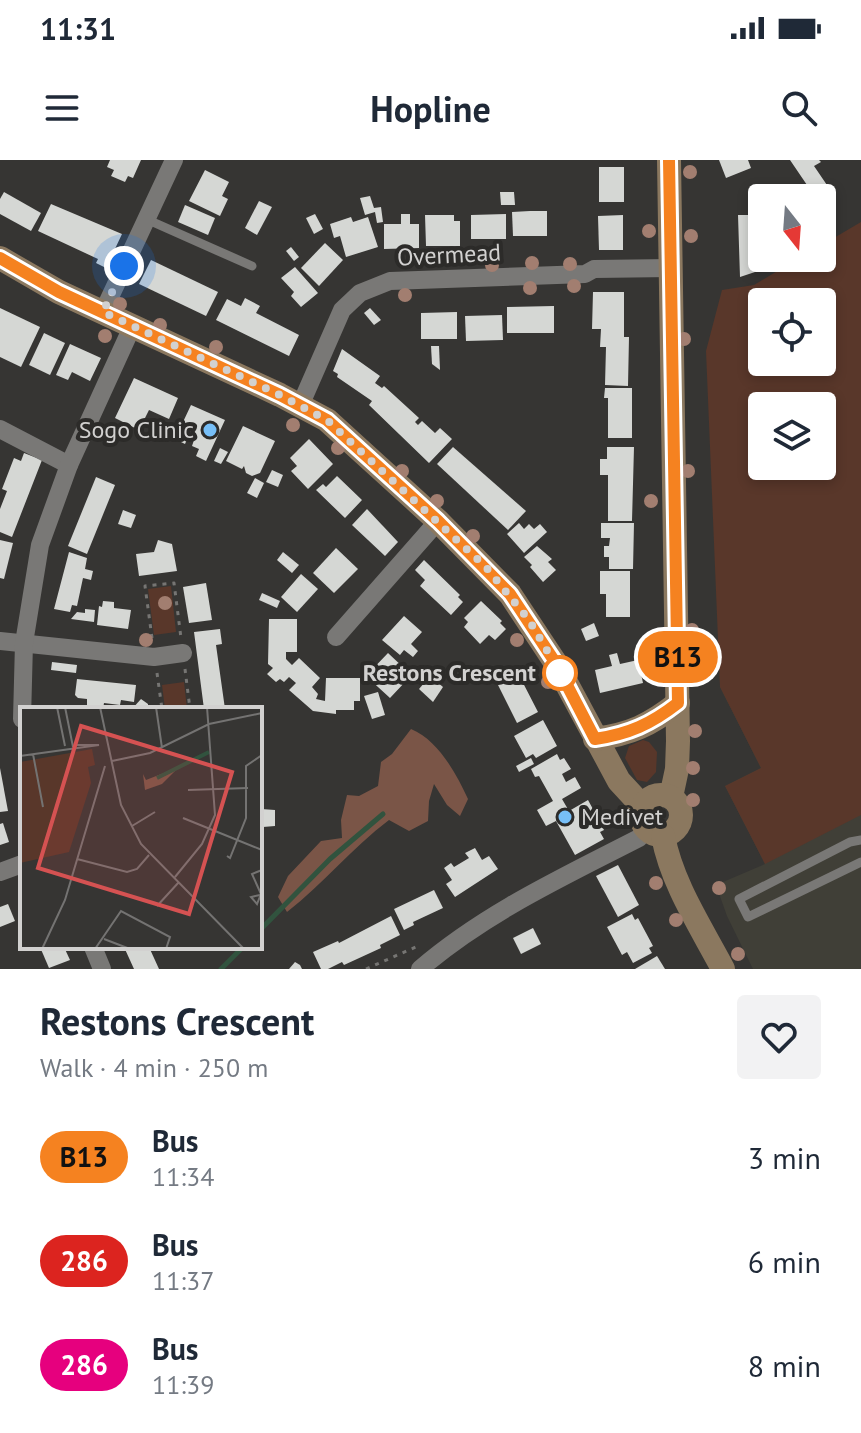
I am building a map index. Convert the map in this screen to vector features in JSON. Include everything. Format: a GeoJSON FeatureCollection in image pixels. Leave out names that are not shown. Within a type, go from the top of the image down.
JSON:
{"type":"FeatureCollection","features":[{"type":"Feature","properties":{"kind":"main road"},"geometry":{"type":"LineString","coordinates":[[669,160],[678,703],[677,769],[671,797]]}},
{"type":"Feature","properties":{"kind":"main road"},"geometry":{"type":"LineString","coordinates":[[0,258],[59,292],[327,420],[485,566],[529,620],[625,790],[651,825],[723,969]]}},
{"type":"Feature","properties":{"kind":"main road"},"geometry":{"type":"LineString","coordinates":[[595,739],[641,729],[678,703]]}},
{"type":"Feature","properties":{"kind":"main road"},"geometry":{"type":"LineString","coordinates":[[671,797],[680,807],[681,820],[675,831],[651,825],[652,798],[671,797]]}},
{"type":"Feature","properties":{"kind":"street"},"geometry":{"type":"LineString","coordinates":[[103,312],[174,160]]}},
{"type":"Feature","properties":{"kind":"street","name":"Overmead"},"geometry":{"type":"LineString","coordinates":[[300,406],[342,310],[360,293],[390,281],[585,274],[594,269],[671,268]]}},
{"type":"Feature","properties":{"kind":"street"},"geometry":{"type":"LineString","coordinates":[[22,707],[24,643],[40,545],[69,465],[132,327]]}},
{"type":"Feature","properties":{"kind":"street"},"geometry":{"type":"LineString","coordinates":[[0,429],[69,465]]}},
{"type":"Feature","properties":{"kind":"street"},"geometry":{"type":"LineString","coordinates":[[336,637],[438,521]]}},
{"type":"Feature","properties":{"kind":"street"},"geometry":{"type":"LineString","coordinates":[[0,641],[154,657],[183,653]]}},
{"type":"Feature","properties":{"kind":"street"},"geometry":{"type":"LineString","coordinates":[[420,969],[487,918],[639,838],[651,825]]}},
{"type":"Feature","properties":{"kind":"street"},"geometry":{"type":"LineString","coordinates":[[0,872],[20,865]]}},
{"type":"Feature","properties":{"kind":"street"},"geometry":{"type":"LineString","coordinates":[[94,949],[102,969]]}},
{"type":"Feature","properties":{"kind":"lane"},"geometry":{"type":"LineString","coordinates":[[146,219],[252,266]]}},
{"type":"Feature","properties":{"kind":"lane"},"geometry":{"type":"LineString","coordinates":[[861,840],[850,842],[739,899],[748,917],[861,862]]}},
{"type":"Feature","properties":{"kind":"path"},"geometry":{"type":"LineString","coordinates":[[366,969],[416,945],[435,956]]}},
{"type":"Feature","properties":{"kind":"shaded area"},"geometry":{"type":"Polygon","coordinates":[[[861,222],[861,815],[765,864],[725,786],[761,768],[720,687],[706,351],[722,290],[754,285],[776,272],[836,272],[836,237],[861,222]]]}},
{"type":"Feature","properties":{"kind":"shaded area"},"geometry":{"type":"Polygon","coordinates":[[[171,586],[176,632],[154,635],[148,589],[171,586]]]}},
{"type":"Feature","properties":{"kind":"shaded area"},"geometry":{"type":"Polygon","coordinates":[[[827,632],[861,698],[861,969],[753,969],[727,916],[716,885],[765,864],[725,786],[761,768],[720,687],[827,632]]]}},
{"type":"Feature","properties":{"kind":"shaded area"},"geometry":{"type":"Polygon","coordinates":[[[184,682],[187,707],[165,707],[162,685],[184,682]]]}},
{"type":"Feature","properties":{"kind":"shaded area"},"geometry":{"type":"Polygon","coordinates":[[[411,729],[438,749],[458,779],[468,799],[460,816],[447,805],[434,784],[428,821],[409,831],[389,820],[287,912],[278,897],[288,876],[321,841],[342,838],[341,820],[347,795],[359,796],[378,786],[381,762],[392,754],[411,729]]]}},
{"type":"Feature","properties":{"kind":"shaded area"},"geometry":{"type":"Polygon","coordinates":[[[643,740],[657,752],[656,772],[647,782],[637,780],[625,758],[629,746],[643,740]]]}},
{"type":"Feature","properties":{"kind":"building"},"geometry":{"type":"Polygon","coordinates":[[[110,160],[141,160],[133,178],[128,176],[125,182],[111,176],[114,170],[107,167],[110,160]]]}},
{"type":"Feature","properties":{"kind":"building"},"geometry":{"type":"Polygon","coordinates":[[[719,160],[748,160],[751,168],[726,178],[719,160]]]}},
{"type":"Feature","properties":{"kind":"building"},"geometry":{"type":"Polygon","coordinates":[[[790,160],[821,162],[814,166],[826,184],[806,184],[790,160]]]}},
{"type":"Feature","properties":{"kind":"building"},"geometry":{"type":"Polygon","coordinates":[[[599,167],[624,167],[624,202],[599,202],[599,167]]]}},
{"type":"Feature","properties":{"kind":"building"},"geometry":{"type":"Polygon","coordinates":[[[205,170],[229,182],[222,196],[228,199],[220,216],[189,201],[205,170]]]}},
{"type":"Feature","properties":{"kind":"building"},"geometry":{"type":"Polygon","coordinates":[[[4,192],[41,213],[31,231],[0,214],[0,199],[4,192]]]}},
{"type":"Feature","properties":{"kind":"building"},"geometry":{"type":"Polygon","coordinates":[[[500,192],[514,192],[515,205],[501,205],[500,192]]]}},
{"type":"Feature","properties":{"kind":"building"},"geometry":{"type":"Polygon","coordinates":[[[370,196],[374,208],[381,207],[383,222],[377,223],[375,212],[365,215],[360,198],[370,196]]]}},
{"type":"Feature","properties":{"kind":"building"},"geometry":{"type":"Polygon","coordinates":[[[259,201],[272,207],[257,235],[245,228],[259,201]]]}},
{"type":"Feature","properties":{"kind":"building"},"geometry":{"type":"Polygon","coordinates":[[[51,204],[122,234],[106,268],[96,263],[98,259],[38,231],[51,204]]]}},
{"type":"Feature","properties":{"kind":"building"},"geometry":{"type":"Polygon","coordinates":[[[185,205],[215,218],[208,235],[178,222],[185,205]]]}},
{"type":"Feature","properties":{"kind":"building"},"geometry":{"type":"Polygon","coordinates":[[[547,211],[547,236],[513,236],[512,212],[547,211]]]}},
{"type":"Feature","properties":{"kind":"building"},"geometry":{"type":"Polygon","coordinates":[[[315,214],[323,229],[314,234],[306,218],[315,214]]]}},
{"type":"Feature","properties":{"kind":"building"},"geometry":{"type":"Polygon","coordinates":[[[401,214],[410,214],[410,224],[419,224],[419,248],[384,249],[384,224],[401,224],[401,214]]]}},
{"type":"Feature","properties":{"kind":"building"},"geometry":{"type":"Polygon","coordinates":[[[506,214],[506,239],[471,239],[471,215],[506,214]]]}},
{"type":"Feature","properties":{"kind":"building"},"geometry":{"type":"Polygon","coordinates":[[[425,215],[454,215],[454,221],[460,221],[460,246],[426,246],[425,215]]]}},
{"type":"Feature","properties":{"kind":"building"},"geometry":{"type":"Polygon","coordinates":[[[623,215],[623,250],[599,250],[598,216],[623,215]]]}},
{"type":"Feature","properties":{"kind":"building"},"geometry":{"type":"Polygon","coordinates":[[[738,215],[748,215],[748,272],[755,272],[740,277],[738,215]]]}},
{"type":"Feature","properties":{"kind":"building"},"geometry":{"type":"Polygon","coordinates":[[[351,217],[353,222],[368,217],[378,247],[346,257],[340,236],[334,238],[330,224],[351,217]]]}},
{"type":"Feature","properties":{"kind":"building"},"geometry":{"type":"Polygon","coordinates":[[[325,243],[343,260],[319,286],[301,268],[325,243]]]}},
{"type":"Feature","properties":{"kind":"building"},"geometry":{"type":"Polygon","coordinates":[[[291,247],[299,257],[294,261],[286,251],[291,247]]]}},
{"type":"Feature","properties":{"kind":"building"},"geometry":{"type":"Polygon","coordinates":[[[151,260],[218,292],[206,316],[139,284],[151,260]]]}},
{"type":"Feature","properties":{"kind":"building"},"geometry":{"type":"Polygon","coordinates":[[[295,267],[318,293],[301,307],[291,296],[294,292],[281,278],[295,267]]]}},
{"type":"Feature","properties":{"kind":"building"},"geometry":{"type":"Polygon","coordinates":[[[593,292],[624,292],[624,337],[629,337],[628,386],[605,385],[606,347],[600,347],[601,329],[592,329],[593,292]]]}},
{"type":"Feature","properties":{"kind":"building"},"geometry":{"type":"Polygon","coordinates":[[[245,298],[260,306],[256,313],[299,335],[289,356],[216,320],[227,299],[241,306],[245,298]]]}},
{"type":"Feature","properties":{"kind":"building"},"geometry":{"type":"Polygon","coordinates":[[[554,306],[554,333],[507,333],[507,307],[554,306]]]}},
{"type":"Feature","properties":{"kind":"building"},"geometry":{"type":"Polygon","coordinates":[[[0,308],[40,327],[21,367],[0,357],[0,308]]]}},
{"type":"Feature","properties":{"kind":"building"},"geometry":{"type":"Polygon","coordinates":[[[370,308],[381,320],[374,325],[364,313],[370,308]]]}},
{"type":"Feature","properties":{"kind":"building"},"geometry":{"type":"Polygon","coordinates":[[[457,312],[457,339],[421,339],[421,313],[457,312]]]}},
{"type":"Feature","properties":{"kind":"building"},"geometry":{"type":"Polygon","coordinates":[[[502,315],[503,340],[466,341],[465,316],[502,315]]]}},
{"type":"Feature","properties":{"kind":"building"},"geometry":{"type":"Polygon","coordinates":[[[44,333],[65,343],[50,375],[29,365],[44,333]]]}},
{"type":"Feature","properties":{"kind":"building"},"geometry":{"type":"Polygon","coordinates":[[[70,344],[101,358],[90,381],[72,372],[68,380],[56,375],[70,344]]]}},
{"type":"Feature","properties":{"kind":"building"},"geometry":{"type":"Polygon","coordinates":[[[431,346],[439,346],[440,370],[432,364],[431,346]]]}},
{"type":"Feature","properties":{"kind":"building"},"geometry":{"type":"Polygon","coordinates":[[[342,349],[380,376],[375,383],[382,388],[384,386],[419,418],[415,422],[418,425],[422,421],[435,433],[440,428],[452,439],[429,463],[369,405],[372,401],[337,377],[338,374],[333,371],[342,349]]]}},
{"type":"Feature","properties":{"kind":"building"},"geometry":{"type":"Polygon","coordinates":[[[134,378],[178,398],[169,419],[149,410],[139,430],[115,418],[134,378]]]}},
{"type":"Feature","properties":{"kind":"building"},"geometry":{"type":"Polygon","coordinates":[[[605,388],[632,388],[632,438],[608,438],[605,388]]]}},
{"type":"Feature","properties":{"kind":"building"},"geometry":{"type":"Polygon","coordinates":[[[191,405],[225,420],[206,461],[196,456],[199,449],[192,446],[194,440],[188,437],[185,444],[175,439],[191,405]]]}},
{"type":"Feature","properties":{"kind":"building"},"geometry":{"type":"Polygon","coordinates":[[[171,426],[178,429],[172,441],[166,437],[171,426]]]}},
{"type":"Feature","properties":{"kind":"building"},"geometry":{"type":"Polygon","coordinates":[[[243,426],[275,441],[260,473],[252,476],[246,473],[244,466],[242,469],[226,461],[243,426]]]}},
{"type":"Feature","properties":{"kind":"building"},"geometry":{"type":"Polygon","coordinates":[[[309,439],[333,464],[308,489],[291,471],[297,466],[290,458],[309,439]]]}},
{"type":"Feature","properties":{"kind":"building"},"geometry":{"type":"Polygon","coordinates":[[[453,447],[526,511],[508,530],[437,464],[453,447]]]}},
{"type":"Feature","properties":{"kind":"building"},"geometry":{"type":"Polygon","coordinates":[[[607,447],[634,447],[632,521],[608,521],[608,475],[600,475],[600,459],[607,459],[607,447]]]}},
{"type":"Feature","properties":{"kind":"building"},"geometry":{"type":"Polygon","coordinates":[[[220,448],[228,452],[221,464],[214,461],[220,448]]]}},
{"type":"Feature","properties":{"kind":"building"},"geometry":{"type":"Polygon","coordinates":[[[24,453],[42,460],[12,537],[0,532],[0,509],[7,491],[2,489],[14,458],[21,461],[24,453]]]}},
{"type":"Feature","properties":{"kind":"building"},"geometry":{"type":"Polygon","coordinates":[[[272,470],[283,475],[278,487],[266,482],[272,470]]]}},
{"type":"Feature","properties":{"kind":"building"},"geometry":{"type":"Polygon","coordinates":[[[337,476],[362,500],[345,518],[316,490],[323,484],[326,487],[337,476]]]}},
{"type":"Feature","properties":{"kind":"building"},"geometry":{"type":"Polygon","coordinates":[[[96,477],[115,485],[87,554],[68,546],[96,477]]]}},
{"type":"Feature","properties":{"kind":"building"},"geometry":{"type":"Polygon","coordinates":[[[255,478],[264,483],[257,498],[247,493],[255,478]]]}},
{"type":"Feature","properties":{"kind":"building"},"geometry":{"type":"Polygon","coordinates":[[[367,509],[398,542],[385,556],[352,525],[367,509]]]}},
{"type":"Feature","properties":{"kind":"building"},"geometry":{"type":"Polygon","coordinates":[[[123,510],[136,515],[131,528],[118,524],[123,510]]]}},
{"type":"Feature","properties":{"kind":"building"},"geometry":{"type":"Polygon","coordinates":[[[519,523],[524,529],[529,524],[534,529],[540,524],[547,532],[524,553],[507,534],[519,523]]]}},
{"type":"Feature","properties":{"kind":"building"},"geometry":{"type":"Polygon","coordinates":[[[601,523],[634,523],[633,569],[609,569],[609,557],[604,557],[604,546],[609,546],[610,538],[601,538],[601,523]]]}},
{"type":"Feature","properties":{"kind":"building"},"geometry":{"type":"Polygon","coordinates":[[[0,540],[13,543],[4,579],[0,578],[0,540]]]}},
{"type":"Feature","properties":{"kind":"building"},"geometry":{"type":"Polygon","coordinates":[[[158,540],[172,544],[177,571],[139,576],[136,554],[154,552],[158,540]]]}},
{"type":"Feature","properties":{"kind":"building"},"geometry":{"type":"Polygon","coordinates":[[[537,546],[552,559],[548,562],[556,570],[543,582],[524,557],[537,546]]]}},
{"type":"Feature","properties":{"kind":"building"},"geometry":{"type":"Polygon","coordinates":[[[336,548],[358,569],[334,593],[313,573],[336,548]]]}},
{"type":"Feature","properties":{"kind":"building"},"geometry":{"type":"Polygon","coordinates":[[[69,552],[87,558],[85,569],[93,571],[91,580],[83,578],[77,606],[72,605],[70,612],[54,609],[69,552]]]}},
{"type":"Feature","properties":{"kind":"building"},"geometry":{"type":"Polygon","coordinates":[[[283,552],[299,565],[292,573],[277,560],[283,552]]]}},
{"type":"Feature","properties":{"kind":"building"},"geometry":{"type":"Polygon","coordinates":[[[424,560],[460,595],[458,597],[463,602],[451,615],[420,586],[425,580],[415,570],[424,560]]]}},
{"type":"Feature","properties":{"kind":"building"},"geometry":{"type":"Polygon","coordinates":[[[600,571],[630,571],[630,617],[606,617],[606,594],[600,594],[600,571]]]}},
{"type":"Feature","properties":{"kind":"building"},"geometry":{"type":"Polygon","coordinates":[[[301,574],[318,589],[297,612],[281,597],[301,574]]]}},
{"type":"Feature","properties":{"kind":"building"},"geometry":{"type":"Polygon","coordinates":[[[206,583],[212,620],[189,623],[183,587],[206,583]]]}},
{"type":"Feature","properties":{"kind":"building"},"geometry":{"type":"Polygon","coordinates":[[[262,593],[280,601],[277,608],[259,600],[262,593]]]}},
{"type":"Feature","properties":{"kind":"building"},"geometry":{"type":"Polygon","coordinates":[[[103,601],[114,602],[114,608],[131,610],[128,629],[97,625],[99,606],[102,607],[103,601]]]}},
{"type":"Feature","properties":{"kind":"building"},"geometry":{"type":"Polygon","coordinates":[[[481,601],[506,629],[495,640],[489,635],[480,644],[464,627],[468,622],[464,618],[481,601]]]}},
{"type":"Feature","properties":{"kind":"building"},"geometry":{"type":"Polygon","coordinates":[[[85,609],[95,610],[94,622],[71,619],[77,612],[85,613],[85,609]]]}},
{"type":"Feature","properties":{"kind":"building"},"geometry":{"type":"Polygon","coordinates":[[[404,616],[422,632],[411,644],[418,651],[413,657],[404,650],[400,655],[382,640],[404,616]]]}},
{"type":"Feature","properties":{"kind":"building"},"geometry":{"type":"Polygon","coordinates":[[[269,619],[297,619],[297,652],[286,652],[286,659],[292,665],[299,658],[320,678],[312,687],[318,694],[316,699],[325,701],[326,678],[360,678],[360,701],[354,701],[354,710],[336,710],[336,714],[313,711],[289,690],[296,683],[289,677],[284,682],[280,679],[276,682],[267,674],[273,668],[268,664],[269,619]]]}},
{"type":"Feature","properties":{"kind":"building"},"geometry":{"type":"Polygon","coordinates":[[[594,623],[599,636],[586,641],[581,629],[594,623]]]}},
{"type":"Feature","properties":{"kind":"building"},"geometry":{"type":"Polygon","coordinates":[[[220,629],[222,644],[216,645],[225,707],[204,707],[194,632],[220,629]]]}},
{"type":"Feature","properties":{"kind":"building"},"geometry":{"type":"Polygon","coordinates":[[[388,653],[405,669],[399,675],[406,681],[390,698],[366,676],[388,653]]]}},
{"type":"Feature","properties":{"kind":"building"},"geometry":{"type":"Polygon","coordinates":[[[617,653],[620,664],[638,660],[643,683],[600,693],[595,670],[612,666],[609,655],[617,653]]]}},
{"type":"Feature","properties":{"kind":"building"},"geometry":{"type":"Polygon","coordinates":[[[52,662],[77,665],[76,673],[51,670],[52,662]]]}},
{"type":"Feature","properties":{"kind":"building"},"geometry":{"type":"Polygon","coordinates":[[[509,666],[517,681],[521,679],[538,712],[517,723],[493,675],[509,666]]]}},
{"type":"Feature","properties":{"kind":"building"},"geometry":{"type":"Polygon","coordinates":[[[430,676],[443,687],[433,702],[419,689],[430,676]]]}},
{"type":"Feature","properties":{"kind":"building"},"geometry":{"type":"Polygon","coordinates":[[[77,679],[136,685],[134,702],[121,700],[120,705],[104,703],[103,707],[87,707],[87,699],[75,695],[77,679]]]}},
{"type":"Feature","properties":{"kind":"building"},"geometry":{"type":"Polygon","coordinates":[[[378,692],[385,715],[372,719],[364,696],[378,692]]]}},
{"type":"Feature","properties":{"kind":"building"},"geometry":{"type":"Polygon","coordinates":[[[141,699],[148,704],[148,707],[134,707],[141,699]]]}},
{"type":"Feature","properties":{"kind":"building"},"geometry":{"type":"Polygon","coordinates":[[[543,720],[557,746],[536,758],[533,754],[526,758],[514,736],[543,720]]]}},
{"type":"Feature","properties":{"kind":"building"},"geometry":{"type":"Polygon","coordinates":[[[557,754],[571,769],[562,774],[566,782],[575,777],[581,788],[562,799],[569,811],[588,800],[594,811],[586,816],[590,824],[598,819],[604,830],[600,832],[604,839],[575,855],[556,821],[546,826],[537,810],[553,801],[539,776],[535,777],[531,769],[557,754]]]}},
{"type":"Feature","properties":{"kind":"building"},"geometry":{"type":"Polygon","coordinates":[[[531,758],[534,764],[519,772],[516,766],[531,758]]]}},
{"type":"Feature","properties":{"kind":"building"},"geometry":{"type":"Polygon","coordinates":[[[0,768],[8,811],[0,812],[0,768]]]}},
{"type":"Feature","properties":{"kind":"building"},"geometry":{"type":"Polygon","coordinates":[[[262,809],[275,810],[275,826],[263,827],[262,809]]]}},
{"type":"Feature","properties":{"kind":"building"},"geometry":{"type":"Polygon","coordinates":[[[3,823],[9,842],[0,845],[0,824],[3,823]]]}},
{"type":"Feature","properties":{"kind":"building"},"geometry":{"type":"Polygon","coordinates":[[[475,848],[482,860],[489,856],[498,869],[455,897],[446,884],[452,880],[444,868],[451,863],[454,867],[469,858],[465,853],[475,848]]]}},
{"type":"Feature","properties":{"kind":"building"},"geometry":{"type":"Polygon","coordinates":[[[618,865],[639,905],[618,917],[596,876],[618,865]]]}},
{"type":"Feature","properties":{"kind":"building"},"geometry":{"type":"Polygon","coordinates":[[[434,890],[443,908],[413,922],[414,925],[404,930],[394,909],[434,890]]]}},
{"type":"Feature","properties":{"kind":"building"},"geometry":{"type":"Polygon","coordinates":[[[8,904],[15,921],[0,927],[0,907],[8,904]]]}},
{"type":"Feature","properties":{"kind":"building"},"geometry":{"type":"Polygon","coordinates":[[[632,914],[635,920],[638,918],[653,946],[649,948],[652,953],[633,963],[627,952],[622,955],[607,927],[632,914]]]}},
{"type":"Feature","properties":{"kind":"building"},"geometry":{"type":"Polygon","coordinates":[[[391,916],[400,935],[380,945],[381,948],[344,965],[342,962],[321,969],[313,952],[339,943],[391,916]]]}},
{"type":"Feature","properties":{"kind":"building"},"geometry":{"type":"Polygon","coordinates":[[[533,928],[541,944],[521,954],[513,938],[533,928]]]}},
{"type":"Feature","properties":{"kind":"building"},"geometry":{"type":"Polygon","coordinates":[[[41,949],[65,949],[70,960],[49,968],[41,949]]]}},
{"type":"Feature","properties":{"kind":"building"},"geometry":{"type":"Polygon","coordinates":[[[125,949],[150,949],[159,969],[134,969],[125,949]]]}},
{"type":"Feature","properties":{"kind":"building"},"geometry":{"type":"Polygon","coordinates":[[[657,956],[665,969],[635,969],[657,956]]]}},
{"type":"Feature","properties":{"kind":"building"},"geometry":{"type":"Polygon","coordinates":[[[295,962],[300,965],[302,969],[289,969],[295,962]]]}},
{"type":"Feature","properties":{"kind":"waterway"},"geometry":{"type":"LineString","coordinates":[[262,928],[330,859],[383,814]]}},
{"type":"Feature","properties":{"kind":"waterway"},"geometry":{"type":"LineString","coordinates":[[221,969],[241,949]]}},
{"type":"Feature","properties":{"kind":"bus line","name":"B13"},"geometry":{"type":"LineString","coordinates":[[0,258],[59,292],[327,420],[438,521],[510,594],[555,662],[595,739],[620,736],[641,729],[678,703],[669,160]]}},
{"type":"Feature","properties":{"kind":"place","name":"Sogo Clinic"},"geometry":{"type":"Point","coordinates":[210,430]}},
{"type":"Feature","properties":{"kind":"place","name":"Restons Crescent"},"geometry":{"type":"Point","coordinates":[560,673]}},
{"type":"Feature","properties":{"kind":"place","name":"Medivet"},"geometry":{"type":"Point","coordinates":[565,817]}},
{"type":"Feature","properties":{"kind":"route"},"geometry":{"type":"LineString","coordinates":[[124,266],[103,312],[327,420],[485,566],[529,620],[565,681],[560,673]]}}]}
